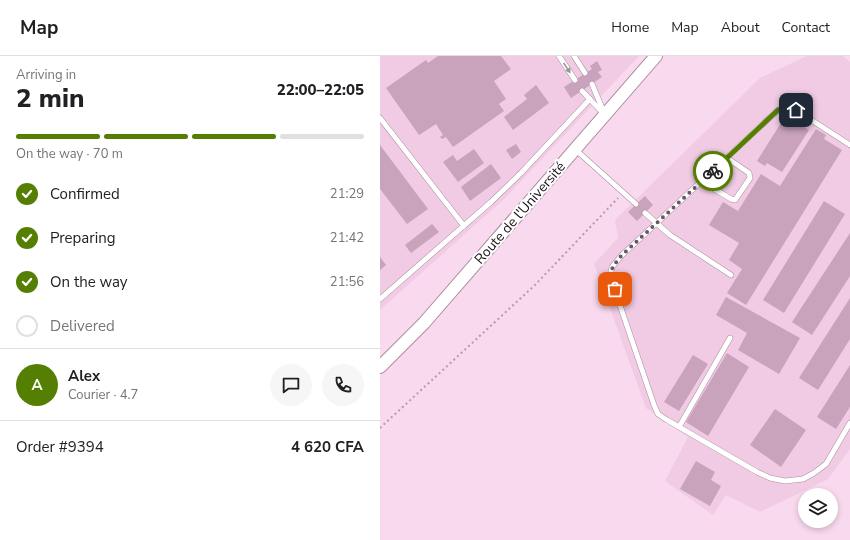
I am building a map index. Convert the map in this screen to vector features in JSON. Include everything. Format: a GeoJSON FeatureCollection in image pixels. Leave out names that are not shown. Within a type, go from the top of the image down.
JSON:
{"type":"FeatureCollection","features":[{"type":"Feature","properties":{"kind":"street","name":"Route de l'Université"},"geometry":{"type":"LineString","coordinates":[[380,367],[424,323],[576,150],[656,56]]}},
{"type":"Feature","properties":{"kind":"lane"},"geometry":{"type":"LineString","coordinates":[[559,56],[575,80]]}},
{"type":"Feature","properties":{"kind":"lane"},"geometry":{"type":"LineString","coordinates":[[574,56],[585,73]]}},
{"type":"Feature","properties":{"kind":"lane"},"geometry":{"type":"LineString","coordinates":[[592,84],[605,116]]}},
{"type":"Feature","properties":{"kind":"lane"},"geometry":{"type":"LineString","coordinates":[[582,90],[605,116]]}},
{"type":"Feature","properties":{"kind":"lane"},"geometry":{"type":"LineString","coordinates":[[380,299],[491,202],[590,99]]}},
{"type":"Feature","properties":{"kind":"lane"},"geometry":{"type":"LineString","coordinates":[[850,145],[796,110],[787,108],[778,110],[621,256],[612,267],[610,276],[654,404],[658,414],[667,420],[757,472],[770,478],[785,481],[802,479],[814,473],[826,464],[850,423]]}},
{"type":"Feature","properties":{"kind":"lane"},"geometry":{"type":"LineString","coordinates":[[380,118],[464,226]]}},
{"type":"Feature","properties":{"kind":"lane"},"geometry":{"type":"LineString","coordinates":[[576,150],[636,204]]}},
{"type":"Feature","properties":{"kind":"lane"},"geometry":{"type":"LineString","coordinates":[[701,181],[735,200],[750,178],[749,173],[727,158]]}},
{"type":"Feature","properties":{"kind":"lane"},"geometry":{"type":"LineString","coordinates":[[645,213],[670,235],[731,275]]}},
{"type":"Feature","properties":{"kind":"lane"},"geometry":{"type":"LineString","coordinates":[[679,427],[730,338]]}},
{"type":"Feature","properties":{"kind":"path"},"geometry":{"type":"LineString","coordinates":[[380,428],[535,285],[623,193]]}},
{"type":"Feature","properties":{"kind":"shaded area"},"geometry":{"type":"Polygon","coordinates":[[[380,56],[639,56],[505,198],[380,310],[380,56]]]}},
{"type":"Feature","properties":{"kind":"shaded area"},"geometry":{"type":"Polygon","coordinates":[[[807,56],[843,56],[850,62],[850,449],[828,479],[809,488],[798,488],[798,494],[760,512],[726,495],[713,515],[665,481],[688,437],[646,408],[594,264],[618,238],[615,220],[760,78],[807,56]]]}},
{"type":"Feature","properties":{"kind":"building"},"geometry":{"type":"Polygon","coordinates":[[[438,56],[501,56],[511,69],[494,81],[506,99],[499,104],[504,111],[453,147],[446,137],[442,139],[440,137],[443,135],[436,124],[419,135],[386,88],[426,60],[428,63],[438,56]]]}},
{"type":"Feature","properties":{"kind":"building"},"geometry":{"type":"Polygon","coordinates":[[[597,61],[602,70],[598,72],[602,77],[571,98],[564,87],[592,69],[590,66],[597,61]]]}},
{"type":"Feature","properties":{"kind":"building"},"geometry":{"type":"Polygon","coordinates":[[[536,85],[549,103],[513,130],[504,117],[527,99],[524,95],[536,85]]]}},
{"type":"Feature","properties":{"kind":"building"},"geometry":{"type":"Polygon","coordinates":[[[786,115],[809,130],[782,172],[767,163],[765,166],[757,161],[786,115]]]}},
{"type":"Feature","properties":{"kind":"building"},"geometry":{"type":"Polygon","coordinates":[[[816,129],[826,135],[824,139],[842,150],[746,305],[727,293],[742,269],[729,260],[739,243],[709,225],[723,202],[738,211],[761,174],[780,186],[816,129]]]}},
{"type":"Feature","properties":{"kind":"building"},"geometry":{"type":"Polygon","coordinates":[[[516,144],[521,152],[512,159],[506,150],[516,144]]]}},
{"type":"Feature","properties":{"kind":"building"},"geometry":{"type":"Polygon","coordinates":[[[380,145],[428,209],[407,224],[380,189],[380,145]]]}},
{"type":"Feature","properties":{"kind":"building"},"geometry":{"type":"Polygon","coordinates":[[[474,149],[484,163],[458,182],[443,162],[453,155],[457,161],[474,149]]]}},
{"type":"Feature","properties":{"kind":"building"},"geometry":{"type":"Polygon","coordinates":[[[491,164],[501,178],[470,201],[461,187],[491,164]]]}},
{"type":"Feature","properties":{"kind":"building"},"geometry":{"type":"Polygon","coordinates":[[[645,196],[653,205],[637,221],[628,212],[645,196]]]}},
{"type":"Feature","properties":{"kind":"building"},"geometry":{"type":"Polygon","coordinates":[[[824,201],[845,214],[784,313],[763,300],[824,201]]]}},
{"type":"Feature","properties":{"kind":"building"},"geometry":{"type":"Polygon","coordinates":[[[432,224],[439,232],[411,253],[405,245],[432,224]]]}},
{"type":"Feature","properties":{"kind":"building"},"geometry":{"type":"Polygon","coordinates":[[[850,233],[850,276],[812,335],[792,322],[850,233]]]}},
{"type":"Feature","properties":{"kind":"building"},"geometry":{"type":"Polygon","coordinates":[[[380,257],[386,265],[380,270],[380,257]]]}},
{"type":"Feature","properties":{"kind":"building"},"geometry":{"type":"Polygon","coordinates":[[[726,297],[800,338],[779,374],[738,350],[747,333],[716,315],[726,297]]]}},
{"type":"Feature","properties":{"kind":"building"},"geometry":{"type":"Polygon","coordinates":[[[850,298],[850,339],[818,390],[799,378],[850,298]]]}},
{"type":"Feature","properties":{"kind":"building"},"geometry":{"type":"Polygon","coordinates":[[[727,353],[749,367],[708,436],[686,422],[727,353]]]}},
{"type":"Feature","properties":{"kind":"building"},"geometry":{"type":"Polygon","coordinates":[[[693,355],[708,364],[679,411],[664,402],[693,355]]]}},
{"type":"Feature","properties":{"kind":"building"},"geometry":{"type":"Polygon","coordinates":[[[850,365],[850,407],[836,429],[817,417],[850,365]]]}},
{"type":"Feature","properties":{"kind":"building"},"geometry":{"type":"Polygon","coordinates":[[[775,409],[806,430],[781,467],[750,445],[775,409]]]}},
{"type":"Feature","properties":{"kind":"building"},"geometry":{"type":"Polygon","coordinates":[[[696,461],[715,472],[711,480],[721,486],[710,506],[680,489],[696,461]]]}},
{"type":"Feature","properties":{"kind":"way so far"},"geometry":{"type":"LineString","coordinates":[[615,289],[610,276],[612,267],[621,256],[713,171]]}},
{"type":"Feature","properties":{"kind":"route"},"geometry":{"type":"LineString","coordinates":[[713,171],[778,110],[787,108],[796,110]]}}]}
